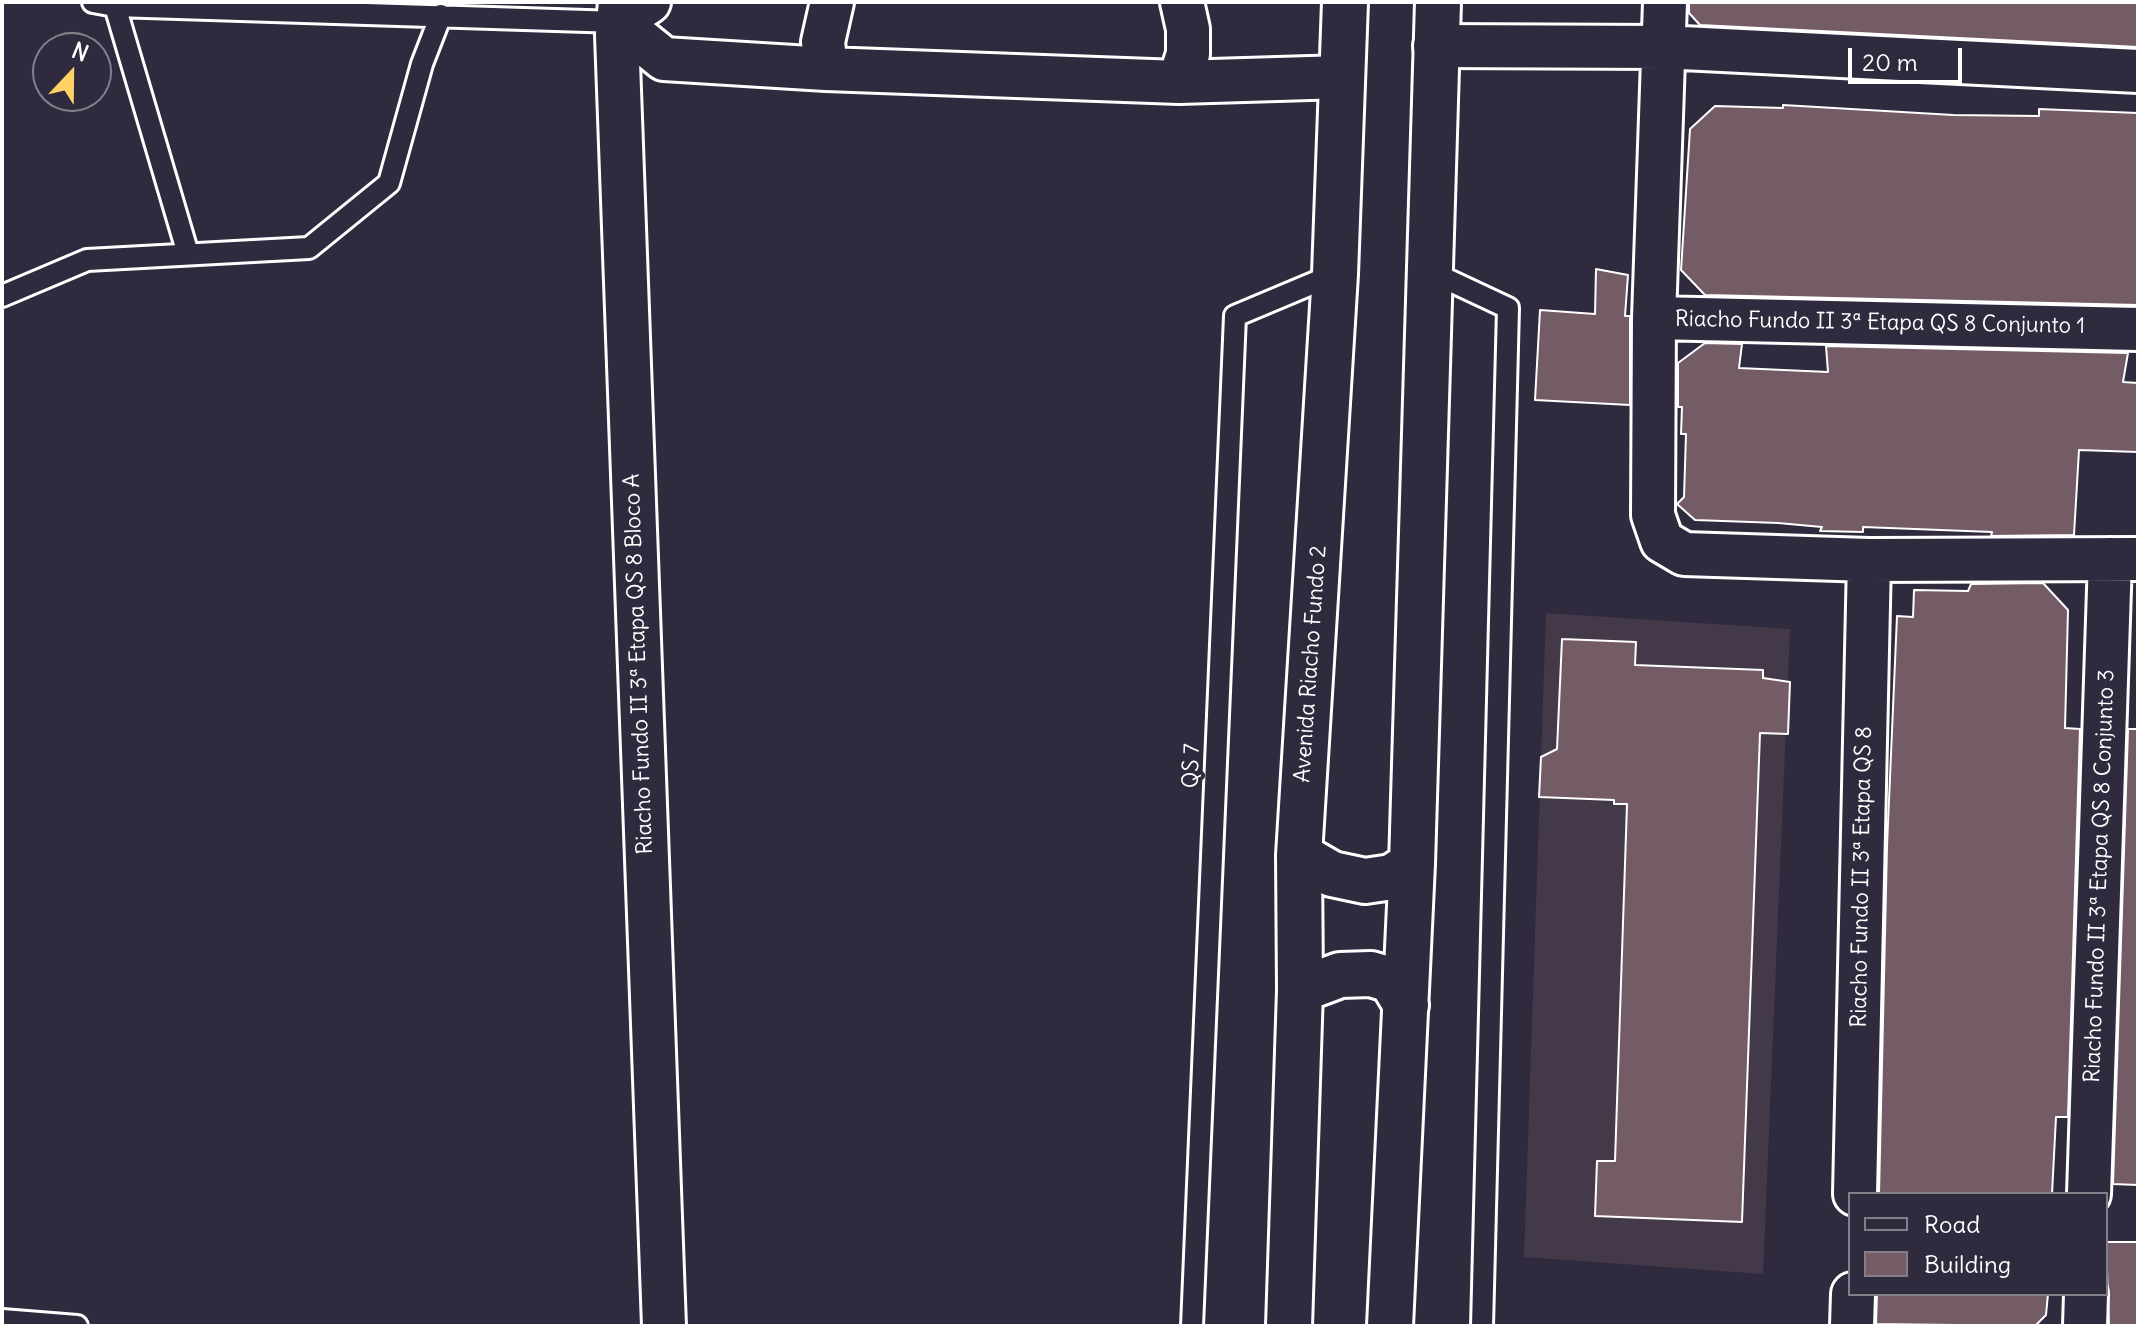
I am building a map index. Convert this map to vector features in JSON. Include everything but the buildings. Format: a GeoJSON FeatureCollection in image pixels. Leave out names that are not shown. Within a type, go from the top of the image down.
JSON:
{"type":"FeatureCollection","features":[{"type":"Feature","properties":{"kind":"main road","name":"Avenida Riacho Fundo 2"},"geometry":{"type":"LineString","coordinates":[[1289,1326],[1300,990],[1299,855],[1335,274],[1345,2]]}},
{"type":"Feature","properties":{"kind":"main road"},"geometry":{"type":"LineString","coordinates":[[1390,1326],[1412,864],[1427,270],[1438,2]]}},
{"type":"Feature","properties":{"kind":"main road"},"geometry":{"type":"LineString","coordinates":[[1299,855],[1332,874],[1365,881],[1392,877],[1412,864]]}},
{"type":"Feature","properties":{"kind":"main road"},"geometry":{"type":"LineString","coordinates":[[1300,990],[1340,975],[1371,974],[1391,980],[1406,1005]]}},
{"type":"Feature","properties":{"kind":"street"},"geometry":{"type":"LineString","coordinates":[[826,69],[823,42],[832,2]]}},
{"type":"Feature","properties":{"kind":"street"},"geometry":{"type":"LineString","coordinates":[[1179,82],[1188,54],[1188,29],[1182,2]]}},
{"type":"Feature","properties":{"kind":"street","name":"Riacho Fundo II 3ª Etapa QS 8 Conjunto 1"},"geometry":{"type":"LineString","coordinates":[[1665,2],[1654,318],[2138,329]]}},
{"type":"Feature","properties":{"kind":"street"},"geometry":{"type":"LineString","coordinates":[[629,9],[664,59],[826,69],[1179,82],[1343,77]]}},
{"type":"Feature","properties":{"kind":"street","name":"Riacho Fundo II 3ª Etapa QS 8 Bloco A"},"geometry":{"type":"LineString","coordinates":[[629,9],[664,1326]]}},
{"type":"Feature","properties":{"kind":"street"},"geometry":{"type":"LineString","coordinates":[[1435,46],[1663,47],[2138,71]]}},
{"type":"Feature","properties":{"kind":"street"},"geometry":{"type":"LineString","coordinates":[[1654,318],[1653,515],[1662,541],[1684,554],[1869,560],[2124,559]]}},
{"type":"Feature","properties":{"kind":"street","name":"Riacho Fundo II 3ª Etapa QS 8 Conjunto 3"},"geometry":{"type":"LineString","coordinates":[[2089,1192],[2124,559]]}},
{"type":"Feature","properties":{"kind":"street","name":"Riacho Fundo II 3ª Etapa QS 8"},"geometry":{"type":"LineString","coordinates":[[1855,1192],[1869,560]]}},
{"type":"Feature","properties":{"kind":"street"},"geometry":{"type":"LineString","coordinates":[[1852,1326],[1853,1296]]}},
{"type":"Feature","properties":{"kind":"street"},"geometry":{"type":"LineString","coordinates":[[2085,1326],[2086,1296]]}},
{"type":"Feature","properties":{"kind":"lane"},"geometry":{"type":"LineString","coordinates":[[93,2],[115,6],[441,15],[629,9]]}},
{"type":"Feature","properties":{"kind":"lane"},"geometry":{"type":"LineString","coordinates":[[115,6],[188,254]]}},
{"type":"Feature","properties":{"kind":"lane"},"geometry":{"type":"LineString","coordinates":[[2,296],[87,260],[309,248],[389,183],[422,64],[441,15]]}},
{"type":"Feature","properties":{"kind":"lane"},"geometry":{"type":"LineString","coordinates":[[1427,270],[1508,308],[1482,1326]]}},
{"type":"Feature","properties":{"kind":"lane","name":"QS 7"},"geometry":{"type":"LineString","coordinates":[[1192,1326],[1235,316],[1335,274]]}},
{"type":"Feature","properties":{"kind":"lane"},"geometry":{"type":"LineString","coordinates":[[2,1320],[77,1326]]}},
{"type":"Feature","properties":{"kind":"shaded area"},"geometry":{"type":"Polygon","coordinates":[[[1546,613],[1790,629],[1763,1274],[1524,1257],[1546,613]]]}}]}
